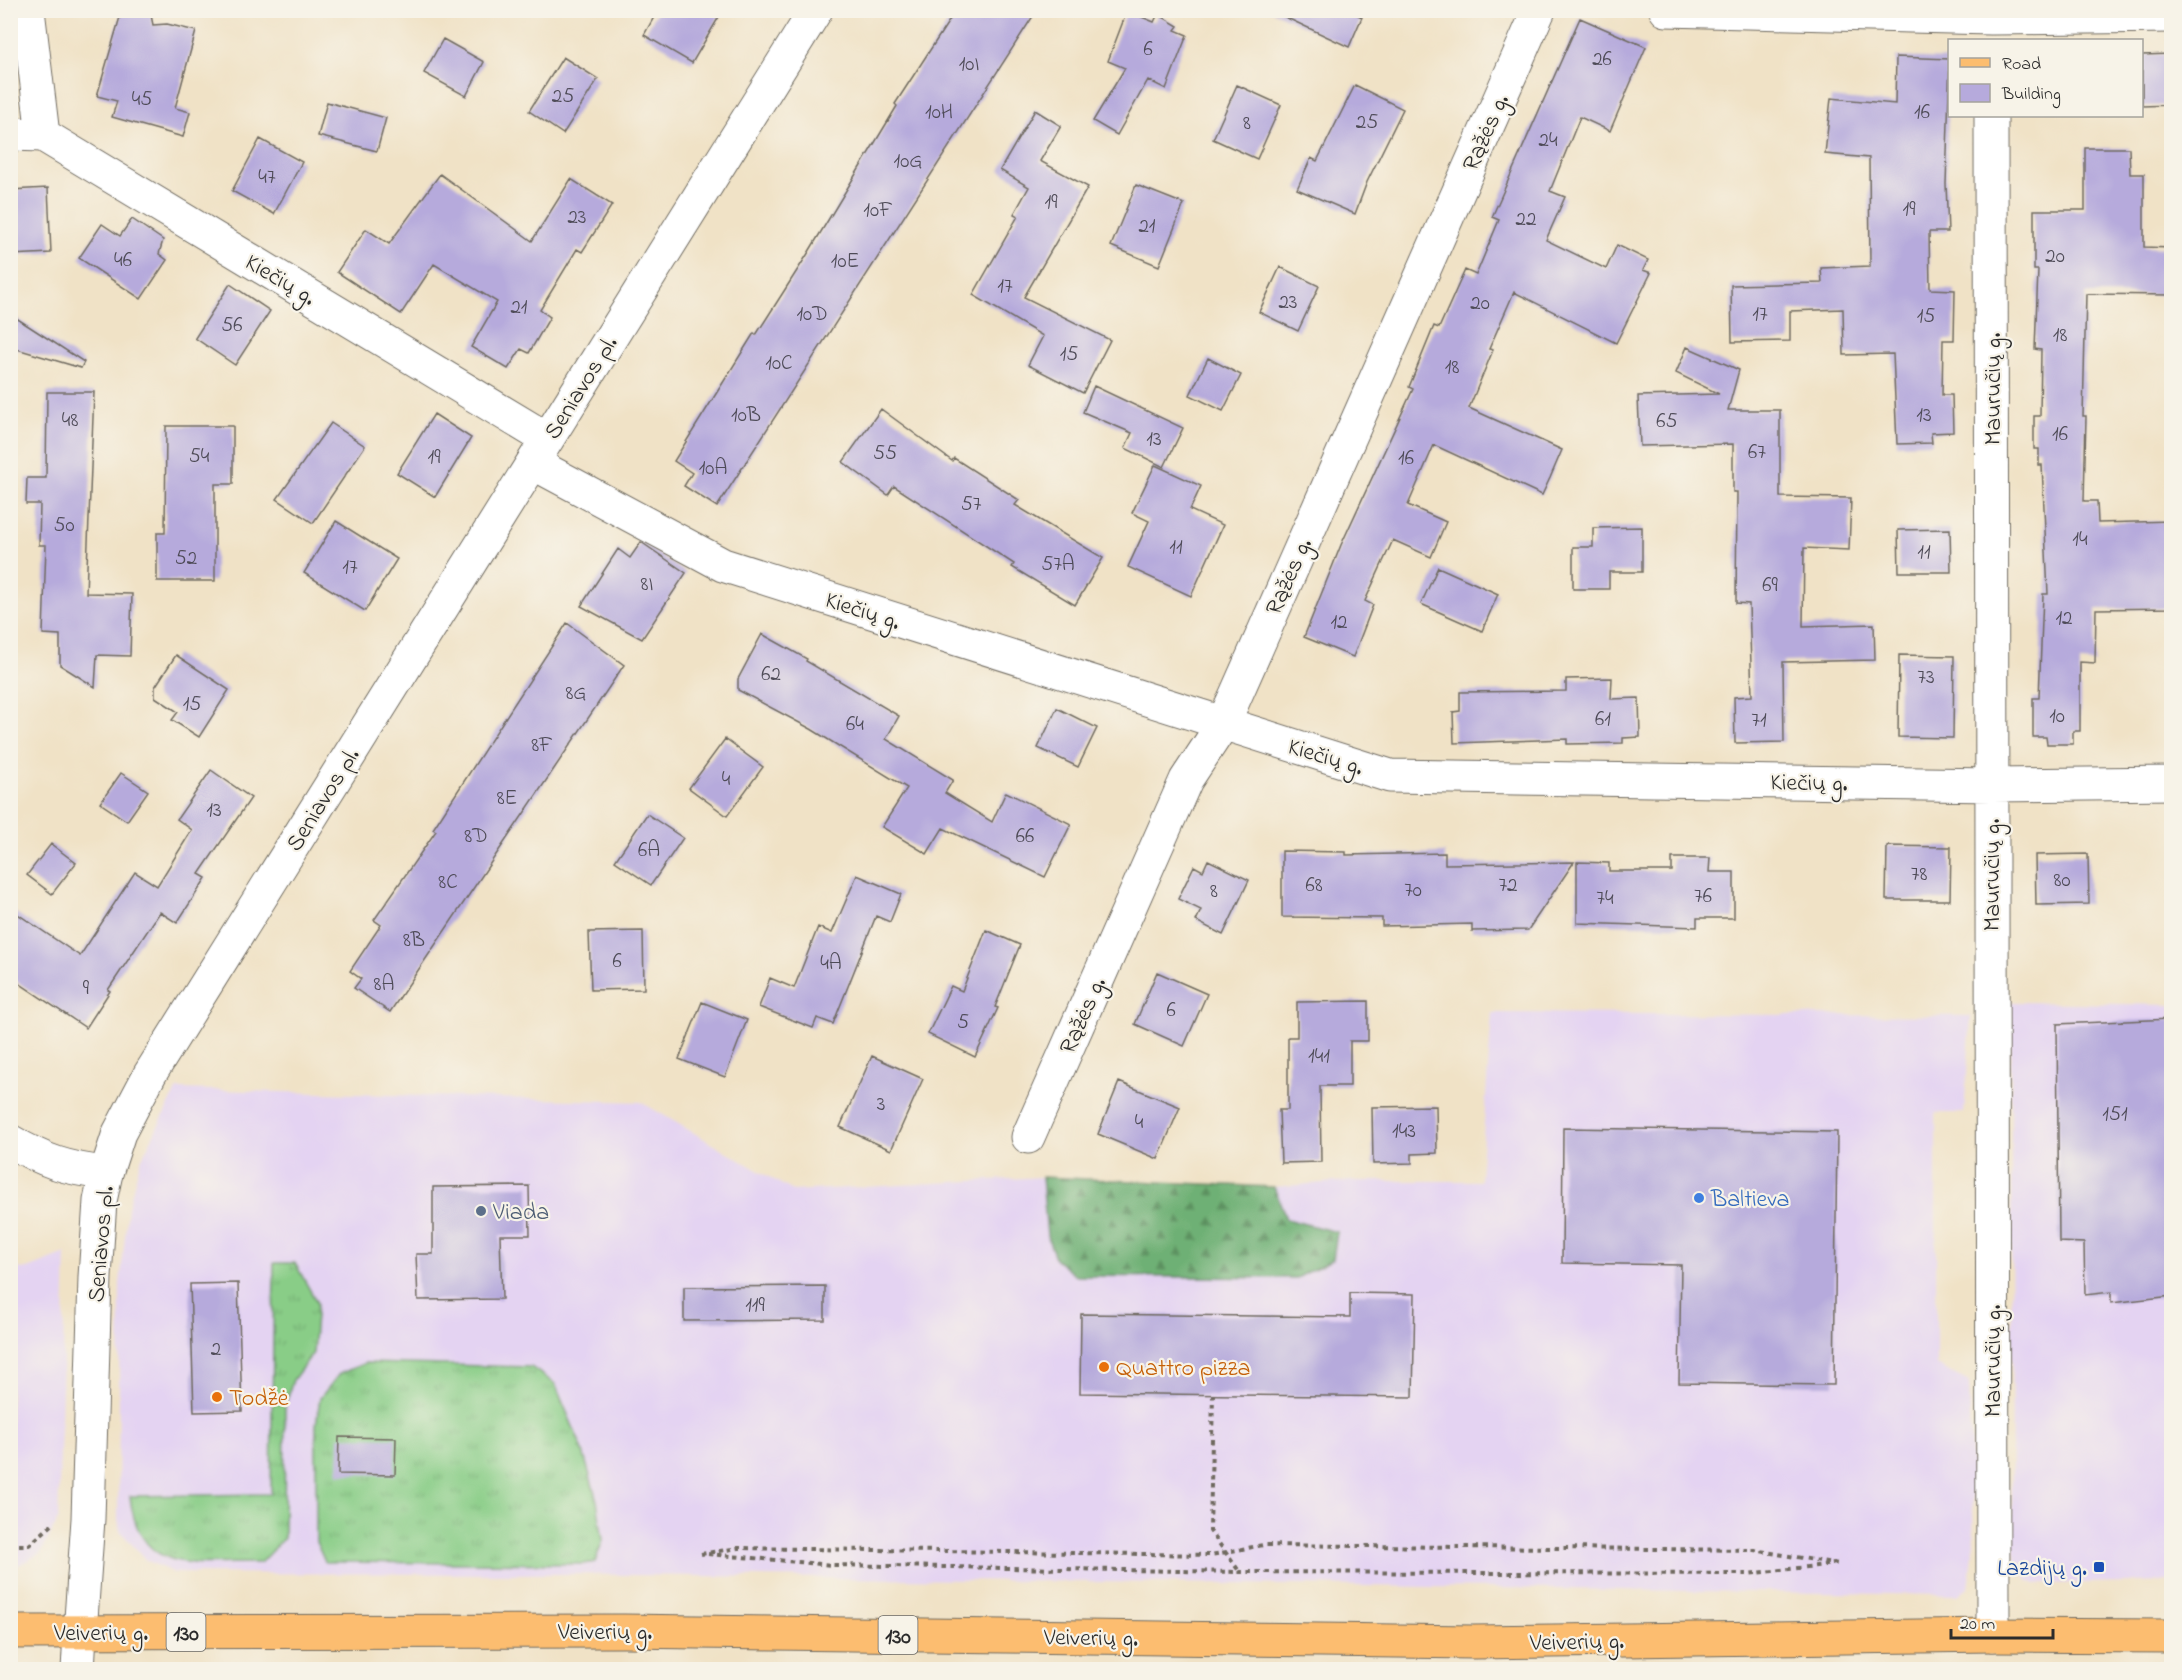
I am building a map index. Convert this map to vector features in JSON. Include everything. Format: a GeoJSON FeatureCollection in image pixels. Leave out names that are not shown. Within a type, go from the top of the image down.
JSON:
{"type":"FeatureCollection","features":[{"type":"Feature","properties":{"kind":"main road","name":"Veiverių g."},"geometry":{"type":"LineString","coordinates":[[10,1632],[624,1631],[1473,1642],[1993,1635],[2172,1636]]}},
{"type":"Feature","properties":{"kind":"street"},"geometry":{"type":"LineString","coordinates":[[28,10],[43,135]]}},
{"type":"Feature","properties":{"kind":"street","name":"Seniavos pl."},"geometry":{"type":"LineString","coordinates":[[78,1670],[88,1520],[95,1277],[100,1201],[119,1133],[150,1074],[816,10]]}},
{"type":"Feature","properties":{"kind":"street","name":"Rąžės g."},"geometry":{"type":"LineString","coordinates":[[1028,1137],[1186,780],[1222,724],[1539,10]]}},
{"type":"Feature","properties":{"kind":"street"},"geometry":{"type":"LineString","coordinates":[[1666,10],[1991,23],[2172,16]]}},
{"type":"Feature","properties":{"kind":"street","name":"Mauručių g."},"geometry":{"type":"LineString","coordinates":[[1991,117],[1993,1635]]}},
{"type":"Feature","properties":{"kind":"street","name":"Kiečių g."},"geometry":{"type":"LineString","coordinates":[[10,134],[43,135],[723,566],[1390,776],[1992,784],[2172,783]]}},
{"type":"Feature","properties":{"kind":"street"},"geometry":{"type":"LineString","coordinates":[[10,1141],[43,1160],[76,1170],[106,1173]]}},
{"type":"Feature","properties":{"kind":"path"},"geometry":{"type":"LineString","coordinates":[[1213,1394],[1210,1531],[1239,1572]]}},
{"type":"Feature","properties":{"kind":"path"},"geometry":{"type":"LineString","coordinates":[[10,1545],[29,1545],[58,1520]]}},
{"type":"Feature","properties":{"kind":"path"},"geometry":{"type":"LineString","coordinates":[[1263,1545],[1754,1550],[1838,1564],[1747,1574],[1239,1572],[832,1565],[701,1554],[738,1548],[1211,1555],[1226,1553],[1263,1545]]}},
{"type":"Feature","properties":{"kind":"shaded area"},"geometry":{"type":"Polygon","coordinates":[[[2011,1002],[2171,1005],[2171,1581],[2037,1584],[2028,1580],[2016,1561],[2012,1540],[2011,1002]]]}},
{"type":"Feature","properties":{"kind":"shaded area"},"geometry":{"type":"Polygon","coordinates":[[[1492,1013],[1971,1016],[1964,1113],[1936,1113],[1936,1365],[1969,1382],[1974,1547],[1968,1587],[1958,1595],[571,1574],[174,1573],[146,1560],[120,1531],[118,1519],[120,1284],[128,1208],[140,1162],[177,1089],[641,1102],[793,1191],[1042,1177],[1274,1187],[1347,1181],[1480,1181],[1492,1013]]]}},
{"type":"Feature","properties":{"kind":"shaded area"},"geometry":{"type":"Polygon","coordinates":[[[66,1254],[58,1519],[41,1553],[11,1569],[11,1268],[28,1269],[66,1254]]]}},
{"type":"Feature","properties":{"kind":"green space"},"geometry":{"type":"Polygon","coordinates":[[[1042,1177],[1274,1187],[1286,1219],[1337,1232],[1333,1259],[1297,1278],[1076,1276],[1056,1260],[1047,1236],[1042,1177]]]}},
{"type":"Feature","properties":{"kind":"green space"},"geometry":{"type":"Polygon","coordinates":[[[274,1263],[295,1263],[317,1303],[313,1353],[293,1380],[285,1406],[284,1538],[260,1563],[214,1564],[174,1560],[158,1553],[145,1541],[135,1522],[130,1496],[271,1494],[274,1263]]]}},
{"type":"Feature","properties":{"kind":"green space"},"geometry":{"type":"Polygon","coordinates":[[[365,1363],[531,1367],[555,1384],[582,1448],[597,1501],[603,1540],[595,1562],[584,1564],[325,1562],[316,1542],[316,1425],[320,1398],[339,1374],[365,1363]]]}},
{"type":"Feature","properties":{"kind":"building"},"geometry":{"type":"Polygon","coordinates":[[[122,10],[150,10],[153,25],[167,24],[196,31],[175,108],[190,112],[183,137],[112,117],[117,101],[97,96],[122,10]]]}},
{"type":"Feature","properties":{"kind":"building"},"geometry":{"type":"Polygon","coordinates":[[[658,10],[723,10],[692,63],[644,35],[658,10]]]}},
{"type":"Feature","properties":{"kind":"building"},"geometry":{"type":"Polygon","coordinates":[[[956,10],[1037,10],[717,507],[684,486],[692,473],[674,461],[754,333],[756,335],[807,255],[897,106],[895,104],[956,10]]]}},
{"type":"Feature","properties":{"kind":"building"},"geometry":{"type":"Polygon","coordinates":[[[1270,10],[1348,10],[1362,17],[1349,47],[1270,10]]]}},
{"type":"Feature","properties":{"kind":"building"},"geometry":{"type":"Polygon","coordinates":[[[1127,11],[1154,22],[1158,14],[1178,26],[1175,30],[1187,35],[1166,89],[1148,80],[1117,135],[1093,121],[1125,68],[1108,61],[1127,11]]]}},
{"type":"Feature","properties":{"kind":"building"},"geometry":{"type":"Polygon","coordinates":[[[1580,18],[1646,47],[1610,131],[1580,117],[1550,191],[1565,197],[1546,240],[1606,269],[1617,245],[1648,260],[1643,270],[1651,273],[1616,343],[1514,292],[1489,349],[1493,350],[1469,408],[1562,450],[1550,478],[1542,495],[1434,445],[1408,505],[1446,522],[1431,557],[1393,540],[1365,601],[1373,605],[1353,657],[1304,637],[1341,545],[1413,389],[1409,387],[1434,326],[1439,328],[1465,270],[1476,275],[1499,220],[1492,217],[1580,18]]]}},
{"type":"Feature","properties":{"kind":"building"},"geometry":{"type":"Polygon","coordinates":[[[443,39],[484,62],[466,96],[424,73],[443,39]]]}},
{"type":"Feature","properties":{"kind":"building"},"geometry":{"type":"Polygon","coordinates":[[[2172,54],[2172,105],[2143,106],[2143,55],[2172,54]]]}},
{"type":"Feature","properties":{"kind":"building"},"geometry":{"type":"Polygon","coordinates":[[[563,57],[598,79],[563,134],[529,111],[563,57]]]}},
{"type":"Feature","properties":{"kind":"building"},"geometry":{"type":"Polygon","coordinates":[[[1896,57],[1948,59],[1946,184],[1948,232],[1929,232],[1930,289],[1955,290],[1954,340],[1943,340],[1942,395],[1952,395],[1953,432],[1931,433],[1932,443],[1897,444],[1893,354],[1844,355],[1843,309],[1790,311],[1790,341],[1732,342],[1731,285],[1822,283],[1821,268],[1870,266],[1869,158],[1825,154],[1831,98],[1895,104],[1896,57]]]}},
{"type":"Feature","properties":{"kind":"building"},"geometry":{"type":"Polygon","coordinates":[[[1237,85],[1281,105],[1257,159],[1213,139],[1237,85]]]}},
{"type":"Feature","properties":{"kind":"building"},"geometry":{"type":"Polygon","coordinates":[[[1355,85],[1403,109],[1367,182],[1355,214],[1297,189],[1311,158],[1317,161],[1355,85]]]}},
{"type":"Feature","properties":{"kind":"building"},"geometry":{"type":"Polygon","coordinates":[[[327,102],[386,118],[377,151],[318,136],[327,102]]]}},
{"type":"Feature","properties":{"kind":"building"},"geometry":{"type":"Polygon","coordinates":[[[1035,110],[1061,126],[1040,161],[1088,187],[1024,297],[1110,340],[1083,393],[1028,365],[1043,336],[973,295],[1018,216],[1014,214],[1029,187],[1000,170],[1035,110]]]}},
{"type":"Feature","properties":{"kind":"building"},"geometry":{"type":"Polygon","coordinates":[[[260,139],[302,162],[274,214],[232,191],[260,139]]]}},
{"type":"Feature","properties":{"kind":"building"},"geometry":{"type":"Polygon","coordinates":[[[2085,148],[2129,148],[2130,174],[2144,174],[2144,247],[2172,248],[2172,295],[2086,294],[2083,416],[2086,416],[2084,501],[2097,501],[2098,523],[2172,521],[2172,608],[2096,609],[2095,663],[2080,662],[2080,731],[2073,731],[2073,744],[2047,744],[2046,737],[2033,737],[2033,698],[2039,698],[2043,594],[2048,594],[2042,465],[2039,465],[2039,449],[2034,449],[2034,416],[2040,416],[2041,350],[2035,349],[2038,270],[2034,270],[2034,210],[2085,210],[2085,148]]]}},
{"type":"Feature","properties":{"kind":"building"},"geometry":{"type":"Polygon","coordinates":[[[440,174],[532,241],[571,179],[612,205],[582,252],[577,249],[540,310],[550,317],[529,353],[521,349],[508,369],[471,347],[497,302],[434,264],[401,314],[337,272],[366,229],[389,244],[440,174]]]}},
{"type":"Feature","properties":{"kind":"building"},"geometry":{"type":"Polygon","coordinates":[[[1136,185],[1184,204],[1159,266],[1111,246],[1136,185]]]}},
{"type":"Feature","properties":{"kind":"building"},"geometry":{"type":"Polygon","coordinates":[[[48,188],[51,253],[10,255],[10,190],[48,188]]]}},
{"type":"Feature","properties":{"kind":"building"},"geometry":{"type":"Polygon","coordinates":[[[132,219],[163,240],[159,254],[167,260],[141,299],[79,258],[102,224],[120,236],[132,219]]]}},
{"type":"Feature","properties":{"kind":"building"},"geometry":{"type":"Polygon","coordinates":[[[1280,267],[1319,286],[1298,331],[1259,312],[1280,267]]]}},
{"type":"Feature","properties":{"kind":"building"},"geometry":{"type":"Polygon","coordinates":[[[230,284],[270,311],[235,365],[195,338],[230,284]]]}},
{"type":"Feature","properties":{"kind":"building"},"geometry":{"type":"Polygon","coordinates":[[[10,314],[84,362],[81,368],[10,347],[10,314]]]}},
{"type":"Feature","properties":{"kind":"building"},"geometry":{"type":"Polygon","coordinates":[[[1687,347],[1739,370],[1728,410],[1780,410],[1780,497],[1851,498],[1849,550],[1804,548],[1803,626],[1874,624],[1875,660],[1783,662],[1784,742],[1735,743],[1734,697],[1752,696],[1749,604],[1736,603],[1737,492],[1733,492],[1733,444],[1640,446],[1638,396],[1719,394],[1676,373],[1687,347]]]}},
{"type":"Feature","properties":{"kind":"building"},"geometry":{"type":"Polygon","coordinates":[[[1208,358],[1241,375],[1223,411],[1190,395],[1208,358]]]}},
{"type":"Feature","properties":{"kind":"building"},"geometry":{"type":"Polygon","coordinates":[[[1094,386],[1183,428],[1164,467],[1125,448],[1132,433],[1083,412],[1094,386]]]}},
{"type":"Feature","properties":{"kind":"building"},"geometry":{"type":"Polygon","coordinates":[[[47,392],[94,392],[86,593],[132,594],[130,656],[97,655],[95,687],[60,665],[60,635],[43,634],[46,545],[39,545],[40,504],[26,504],[27,478],[46,478],[47,392]]]}},
{"type":"Feature","properties":{"kind":"building"},"geometry":{"type":"Polygon","coordinates":[[[881,409],[952,461],[954,458],[1019,500],[1015,505],[1103,558],[1075,605],[1012,567],[1014,564],[894,486],[888,495],[843,462],[881,409]]]}},
{"type":"Feature","properties":{"kind":"building"},"geometry":{"type":"Polygon","coordinates":[[[434,414],[471,438],[435,497],[397,473],[434,414]]]}},
{"type":"Feature","properties":{"kind":"building"},"geometry":{"type":"Polygon","coordinates":[[[331,423],[365,446],[313,523],[277,499],[331,423]]]}},
{"type":"Feature","properties":{"kind":"building"},"geometry":{"type":"Polygon","coordinates":[[[166,426],[233,426],[233,484],[215,484],[215,581],[157,581],[157,533],[165,533],[166,426]]]}},
{"type":"Feature","properties":{"kind":"building"},"geometry":{"type":"Polygon","coordinates":[[[1155,465],[1201,486],[1190,510],[1223,525],[1191,596],[1128,567],[1149,521],[1132,513],[1155,465]]]}},
{"type":"Feature","properties":{"kind":"building"},"geometry":{"type":"Polygon","coordinates":[[[336,521],[397,559],[365,611],[304,573],[336,521]]]}},
{"type":"Feature","properties":{"kind":"building"},"geometry":{"type":"Polygon","coordinates":[[[1642,527],[1642,572],[1609,572],[1609,589],[1573,589],[1573,547],[1593,547],[1593,528],[1642,527]]]}},
{"type":"Feature","properties":{"kind":"building"},"geometry":{"type":"Polygon","coordinates":[[[1950,529],[1951,572],[1899,572],[1898,530],[1950,529]]]}},
{"type":"Feature","properties":{"kind":"building"},"geometry":{"type":"Polygon","coordinates":[[[641,542],[686,573],[642,639],[581,606],[618,549],[630,558],[641,542]]]}},
{"type":"Feature","properties":{"kind":"building"},"geometry":{"type":"Polygon","coordinates":[[[1438,567],[1498,594],[1482,631],[1421,604],[1438,567]]]}},
{"type":"Feature","properties":{"kind":"building"},"geometry":{"type":"Polygon","coordinates":[[[567,623],[624,665],[390,1012],[354,988],[361,979],[350,971],[381,925],[374,920],[436,831],[433,829],[567,623]]]}},
{"type":"Feature","properties":{"kind":"building"},"geometry":{"type":"Polygon","coordinates":[[[762,634],[899,716],[886,739],[953,780],[945,793],[992,822],[1006,792],[1071,824],[1045,877],[943,828],[927,854],[882,827],[907,788],[811,729],[738,690],[738,679],[762,634]]]}},
{"type":"Feature","properties":{"kind":"building"},"geometry":{"type":"Polygon","coordinates":[[[176,655],[229,690],[199,737],[172,720],[178,712],[155,697],[155,687],[176,655]]]}},
{"type":"Feature","properties":{"kind":"building"},"geometry":{"type":"Polygon","coordinates":[[[1899,655],[1954,656],[1953,738],[1898,737],[1899,655]]]}},
{"type":"Feature","properties":{"kind":"building"},"geometry":{"type":"Polygon","coordinates":[[[1612,678],[1611,699],[1639,698],[1640,737],[1623,738],[1623,743],[1567,744],[1567,739],[1454,743],[1453,712],[1460,711],[1460,692],[1566,691],[1566,679],[1612,678]]]}},
{"type":"Feature","properties":{"kind":"building"},"geometry":{"type":"Polygon","coordinates":[[[1057,708],[1097,728],[1078,767],[1038,748],[1057,708]]]}},
{"type":"Feature","properties":{"kind":"building"},"geometry":{"type":"Polygon","coordinates":[[[725,739],[763,767],[727,816],[689,788],[725,739]]]}},
{"type":"Feature","properties":{"kind":"building"},"geometry":{"type":"Polygon","coordinates":[[[211,770],[251,798],[199,874],[206,878],[177,923],[160,912],[108,990],[110,991],[86,1028],[10,977],[10,909],[80,956],[135,872],[157,886],[192,830],[177,819],[211,770]]]}},
{"type":"Feature","properties":{"kind":"building"},"geometry":{"type":"Polygon","coordinates":[[[121,773],[148,791],[127,821],[100,803],[121,773]]]}},
{"type":"Feature","properties":{"kind":"building"},"geometry":{"type":"Polygon","coordinates":[[[647,814],[683,838],[651,885],[615,861],[647,814]]]}},
{"type":"Feature","properties":{"kind":"building"},"geometry":{"type":"Polygon","coordinates":[[[51,844],[76,863],[52,894],[27,875],[51,844]]]}},
{"type":"Feature","properties":{"kind":"building"},"geometry":{"type":"Polygon","coordinates":[[[1887,846],[1951,847],[1950,900],[1886,900],[1887,846]]]}},
{"type":"Feature","properties":{"kind":"building"},"geometry":{"type":"Polygon","coordinates":[[[1282,851],[1346,852],[1346,855],[1445,853],[1445,864],[1574,862],[1528,930],[1472,931],[1472,924],[1382,926],[1382,918],[1282,917],[1282,851]]]}},
{"type":"Feature","properties":{"kind":"building"},"geometry":{"type":"Polygon","coordinates":[[[2088,854],[2089,904],[2036,905],[2035,855],[2088,854]]]}},
{"type":"Feature","properties":{"kind":"building"},"geometry":{"type":"Polygon","coordinates":[[[1672,858],[1710,858],[1709,872],[1734,872],[1734,918],[1697,918],[1697,927],[1577,923],[1577,862],[1609,863],[1609,871],[1672,871],[1672,858]]]}},
{"type":"Feature","properties":{"kind":"building"},"geometry":{"type":"Polygon","coordinates":[[[1208,860],[1249,880],[1223,935],[1196,921],[1201,910],[1178,899],[1194,866],[1203,871],[1208,860]]]}},
{"type":"Feature","properties":{"kind":"building"},"geometry":{"type":"Polygon","coordinates":[[[857,875],[901,894],[890,922],[876,916],[833,1024],[817,1018],[813,1028],[759,1007],[770,978],[794,988],[818,927],[832,933],[857,875]]]}},
{"type":"Feature","properties":{"kind":"building"},"geometry":{"type":"Polygon","coordinates":[[[986,930],[1020,945],[995,1007],[998,1008],[975,1057],[928,1034],[951,986],[962,991],[986,930]]]}},
{"type":"Feature","properties":{"kind":"building"},"geometry":{"type":"Polygon","coordinates":[[[643,931],[644,989],[591,990],[589,932],[643,931]]]}},
{"type":"Feature","properties":{"kind":"building"},"geometry":{"type":"Polygon","coordinates":[[[1157,972],[1207,994],[1184,1046],[1135,1024],[1157,972]]]}},
{"type":"Feature","properties":{"kind":"building"},"geometry":{"type":"Polygon","coordinates":[[[1368,1001],[1368,1041],[1350,1041],[1350,1086],[1320,1086],[1321,1162],[1281,1163],[1279,1110],[1288,1110],[1288,1037],[1297,1037],[1297,1002],[1368,1001]]]}},
{"type":"Feature","properties":{"kind":"building"},"geometry":{"type":"Polygon","coordinates":[[[702,1002],[747,1020],[725,1077],[679,1059],[702,1002]]]}},
{"type":"Feature","properties":{"kind":"building"},"geometry":{"type":"Polygon","coordinates":[[[2172,1019],[2172,1296],[2111,1303],[2111,1292],[2085,1295],[2084,1243],[2059,1242],[2057,1024],[2172,1019]]]}},
{"type":"Feature","properties":{"kind":"building"},"geometry":{"type":"Polygon","coordinates":[[[872,1056],[923,1079],[891,1150],[840,1127],[872,1056]]]}},
{"type":"Feature","properties":{"kind":"building"},"geometry":{"type":"Polygon","coordinates":[[[1119,1082],[1180,1107],[1158,1159],[1098,1134],[1119,1082]]]}},
{"type":"Feature","properties":{"kind":"building"},"geometry":{"type":"Polygon","coordinates":[[[1436,1106],[1437,1153],[1412,1154],[1412,1163],[1373,1164],[1372,1107],[1436,1106]]]}},
{"type":"Feature","properties":{"kind":"building","name":"Baltieva"},"geometry":{"type":"Polygon","coordinates":[[[1563,1128],[1837,1132],[1834,1385],[1679,1383],[1681,1265],[1562,1263],[1563,1128]]]}},
{"type":"Feature","properties":{"kind":"building"},"geometry":{"type":"Polygon","coordinates":[[[529,1186],[530,1235],[500,1235],[502,1299],[418,1300],[416,1254],[433,1254],[433,1187],[529,1186]]]}},
{"type":"Feature","properties":{"kind":"building"},"geometry":{"type":"Polygon","coordinates":[[[238,1283],[242,1411],[194,1412],[190,1284],[238,1283]]]}},
{"type":"Feature","properties":{"kind":"building"},"geometry":{"type":"Polygon","coordinates":[[[825,1286],[825,1320],[684,1321],[684,1287],[825,1286]]]}},
{"type":"Feature","properties":{"kind":"building"},"geometry":{"type":"Polygon","coordinates":[[[1350,1293],[1415,1294],[1413,1397],[1080,1393],[1081,1314],[1350,1317],[1350,1293]]]}},
{"type":"Feature","properties":{"kind":"building"},"geometry":{"type":"Polygon","coordinates":[[[339,1437],[396,1438],[395,1475],[338,1474],[339,1437]]]}},
{"type":"Feature","properties":{"kind":"place","name":"Baltieva"},"geometry":{"type":"Point","coordinates":[1699,1198]}},
{"type":"Feature","properties":{"kind":"place","name":"Viada"},"geometry":{"type":"Point","coordinates":[481,1211]}},
{"type":"Feature","properties":{"kind":"place","name":"Quattro pizza"},"geometry":{"type":"Point","coordinates":[1104,1367]}},
{"type":"Feature","properties":{"kind":"place","name":"Todžė"},"geometry":{"type":"Point","coordinates":[217,1397]}},
{"type":"Feature","properties":{"kind":"place","name":"Lazdijų g."},"geometry":{"type":"Point","coordinates":[2099,1567]}}]}
